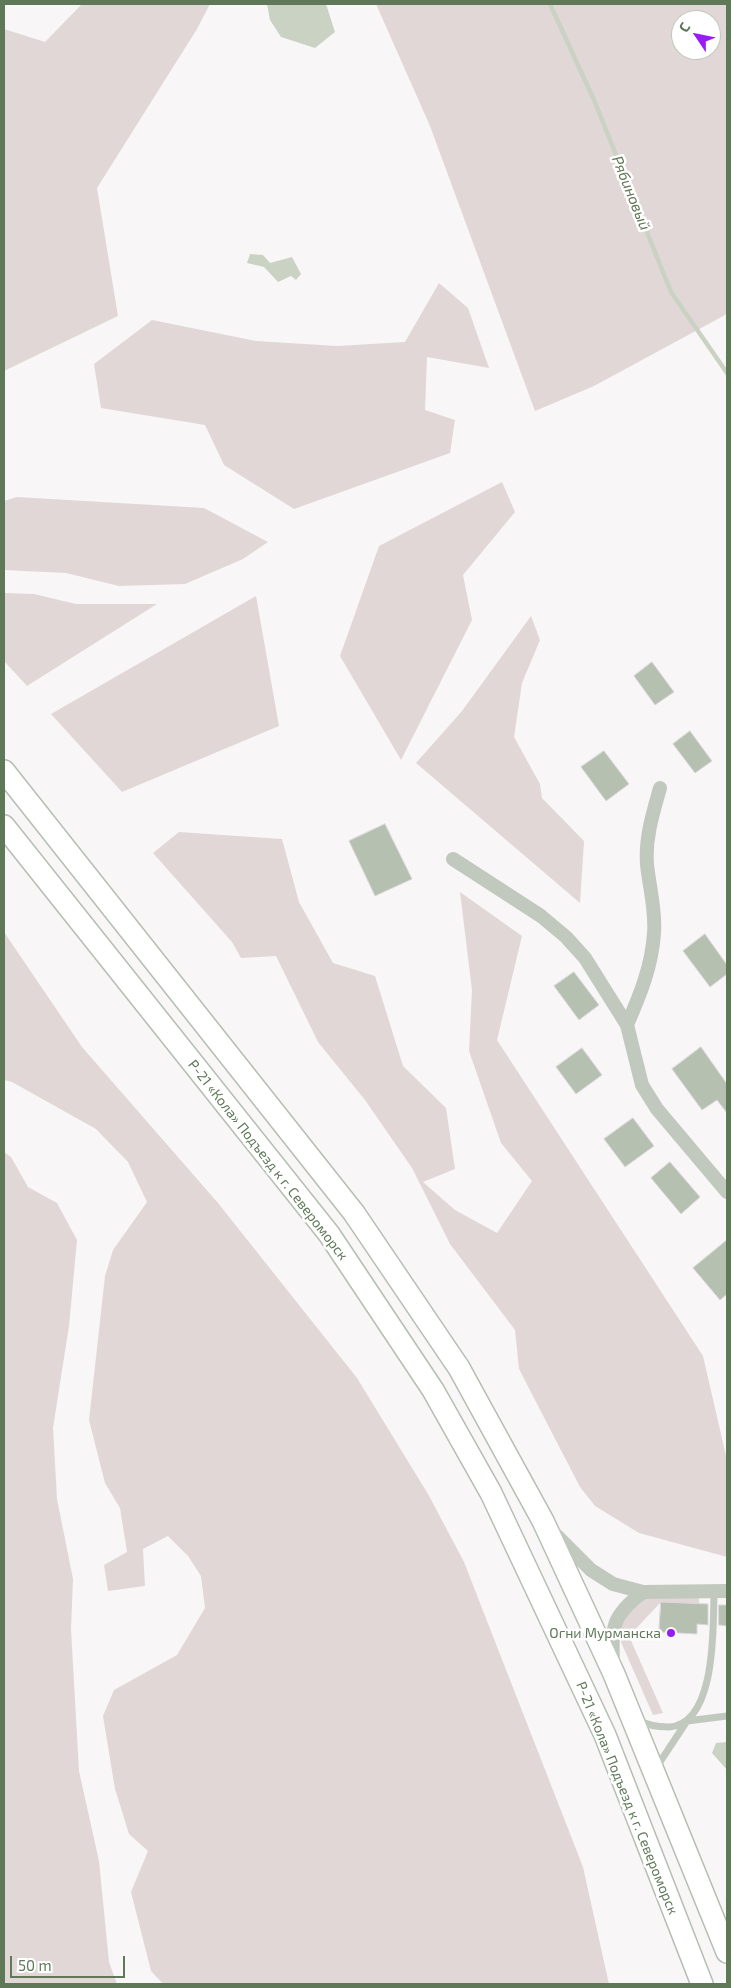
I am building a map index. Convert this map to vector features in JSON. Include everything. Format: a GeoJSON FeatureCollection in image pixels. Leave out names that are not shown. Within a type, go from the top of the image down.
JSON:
{"type":"FeatureCollection","features":[{"type":"Feature","properties":{"kind":"main road"},"geometry":{"type":"LineString","coordinates":[[4,771],[354,1213],[459,1368],[543,1521],[614,1674],[655,1770],[727,1952]]}},
{"type":"Feature","properties":{"kind":"main road","name":"Р-21 «Кола» Подъезд к г. Североморск"},"geometry":{"type":"LineString","coordinates":[[4,826],[329,1234],[434,1390],[491,1493],[605,1735],[702,1984]]}},
{"type":"Feature","properties":{"kind":"street"},"geometry":{"type":"LineString","coordinates":[[627,1025],[645,981],[652,954],[655,931],[647,862],[648,839],[660,788]]}},
{"type":"Feature","properties":{"kind":"street"},"geometry":{"type":"LineString","coordinates":[[453,859],[541,916],[566,937],[585,958],[627,1025],[642,1085],[657,1109],[727,1192]]}},
{"type":"Feature","properties":{"kind":"street"},"geometry":{"type":"LineString","coordinates":[[543,1521],[568,1549],[591,1570],[613,1584],[643,1592],[721,1591]]}},
{"type":"Feature","properties":{"kind":"street"},"geometry":{"type":"LineString","coordinates":[[614,1674],[612,1638],[616,1620],[627,1605],[643,1592]]}},
{"type":"Feature","properties":{"kind":"lane"},"geometry":{"type":"LineString","coordinates":[[655,1770],[687,1721],[707,1684],[721,1591]]}},
{"type":"Feature","properties":{"kind":"lane"},"geometry":{"type":"LineString","coordinates":[[632,1716],[645,1724],[659,1727],[727,1716]]}},
{"type":"Feature","properties":{"kind":"shaded area"},"geometry":{"type":"Polygon","coordinates":[[[82,4],[210,4],[197,29],[97,188],[118,316],[4,371],[4,29],[45,42],[82,4]]]}},
{"type":"Feature","properties":{"kind":"shaded area"},"geometry":{"type":"Polygon","coordinates":[[[267,4],[326,4],[335,32],[315,48],[281,37],[270,20],[267,4]]]}},
{"type":"Feature","properties":{"kind":"shaded area"},"geometry":{"type":"Polygon","coordinates":[[[376,4],[727,4],[727,314],[594,386],[535,411],[430,126],[376,4]]]}},
{"type":"Feature","properties":{"kind":"shaded area"},"geometry":{"type":"Polygon","coordinates":[[[250,254],[263,255],[270,263],[292,257],[301,274],[296,280],[291,276],[278,282],[264,267],[247,263],[250,254]]]}},
{"type":"Feature","properties":{"kind":"shaded area"},"geometry":{"type":"Polygon","coordinates":[[[439,283],[468,308],[489,368],[427,357],[425,410],[455,420],[450,453],[294,509],[224,465],[205,425],[101,408],[94,364],[152,320],[256,341],[337,346],[405,342],[439,283]]]}},
{"type":"Feature","properties":{"kind":"shaded area"},"geometry":{"type":"Polygon","coordinates":[[[502,482],[515,512],[463,575],[472,620],[401,760],[340,656],[379,546],[502,482]]]}},
{"type":"Feature","properties":{"kind":"shaded area"},"geometry":{"type":"Polygon","coordinates":[[[17,497],[204,508],[268,542],[243,559],[185,584],[119,586],[66,573],[4,570],[4,501],[17,497]]]}},
{"type":"Feature","properties":{"kind":"shaded area"},"geometry":{"type":"Polygon","coordinates":[[[4,593],[34,594],[76,604],[157,604],[27,686],[4,661],[4,593]]]}},
{"type":"Feature","properties":{"kind":"shaded area"},"geometry":{"type":"Polygon","coordinates":[[[256,596],[279,726],[122,792],[51,714],[256,596]]]}},
{"type":"Feature","properties":{"kind":"shaded area"},"geometry":{"type":"Polygon","coordinates":[[[531,616],[540,640],[522,683],[514,737],[540,784],[542,798],[584,841],[580,903],[416,763],[462,711],[531,616]]]}},
{"type":"Feature","properties":{"kind":"shaded area"},"geometry":{"type":"Polygon","coordinates":[[[179,832],[282,839],[299,902],[333,963],[375,976],[403,1066],[446,1108],[455,1169],[423,1182],[455,1210],[497,1233],[532,1181],[501,1143],[469,1051],[472,990],[460,892],[522,936],[497,1040],[703,1356],[727,1460],[727,1557],[639,1533],[595,1506],[580,1487],[519,1369],[515,1330],[450,1244],[412,1168],[365,1100],[318,1042],[276,956],[241,958],[232,942],[153,853],[179,832]]]}},
{"type":"Feature","properties":{"kind":"shaded area"},"geometry":{"type":"Polygon","coordinates":[[[4,932],[82,1047],[218,1203],[357,1378],[428,1494],[464,1562],[583,1867],[609,1984],[163,1984],[151,1971],[131,1892],[148,1851],[129,1834],[115,1789],[103,1716],[114,1690],[177,1655],[205,1608],[201,1576],[188,1556],[168,1536],[143,1549],[145,1586],[108,1591],[104,1565],[127,1552],[120,1508],[105,1483],[89,1420],[105,1276],[113,1250],[147,1202],[128,1162],[96,1129],[12,1082],[4,1080],[4,932]]]}},
{"type":"Feature","properties":{"kind":"shaded area"},"geometry":{"type":"Polygon","coordinates":[[[4,1152],[11,1157],[28,1187],[57,1203],[77,1240],[69,1326],[53,1428],[57,1499],[73,1579],[71,1629],[79,1771],[99,1861],[109,1962],[117,1984],[4,1984],[4,1152]]]}},
{"type":"Feature","properties":{"kind":"shaded area"},"geometry":{"type":"Polygon","coordinates":[[[655,1595],[699,1597],[699,1604],[661,1602],[629,1636],[663,1713],[653,1715],[621,1642],[621,1627],[629,1609],[641,1600],[655,1595]]]}},
{"type":"Feature","properties":{"kind":"shaded area"},"geometry":{"type":"Polygon","coordinates":[[[727,1742],[727,1770],[712,1753],[716,1743],[727,1742]]]}},
{"type":"Feature","properties":{"kind":"building"},"geometry":{"type":"Polygon","coordinates":[[[652,662],[674,692],[655,705],[634,676],[652,662]]]}},
{"type":"Feature","properties":{"kind":"building"},"geometry":{"type":"Polygon","coordinates":[[[690,731],[712,761],[695,773],[673,744],[690,731]]]}},
{"type":"Feature","properties":{"kind":"building"},"geometry":{"type":"Polygon","coordinates":[[[604,751],[629,784],[606,801],[581,767],[604,751]]]}},
{"type":"Feature","properties":{"kind":"building"},"geometry":{"type":"Polygon","coordinates":[[[385,824],[412,879],[375,896],[349,841],[385,824]]]}},
{"type":"Feature","properties":{"kind":"building"},"geometry":{"type":"Polygon","coordinates":[[[705,934],[727,965],[727,974],[710,987],[683,951],[705,934]]]}},
{"type":"Feature","properties":{"kind":"building"},"geometry":{"type":"Polygon","coordinates":[[[574,972],[599,1005],[579,1020],[554,986],[574,972]]]}},
{"type":"Feature","properties":{"kind":"building"},"geometry":{"type":"Polygon","coordinates":[[[701,1047],[727,1084],[727,1113],[717,1100],[702,1110],[672,1069],[701,1047]]]}},
{"type":"Feature","properties":{"kind":"building"},"geometry":{"type":"Polygon","coordinates":[[[582,1048],[602,1075],[576,1094],[556,1067],[582,1048]]]}},
{"type":"Feature","properties":{"kind":"building"},"geometry":{"type":"Polygon","coordinates":[[[633,1118],[654,1146],[625,1167],[604,1139],[633,1118]]]}},
{"type":"Feature","properties":{"kind":"building"},"geometry":{"type":"Polygon","coordinates":[[[670,1162],[700,1197],[681,1214],[651,1178],[670,1162]]]}},
{"type":"Feature","properties":{"kind":"building"},"geometry":{"type":"Polygon","coordinates":[[[727,1240],[727,1294],[720,1300],[693,1268],[727,1240]]]}},
{"type":"Feature","properties":{"kind":"building"},"geometry":{"type":"Polygon","coordinates":[[[661,1602],[708,1604],[708,1625],[697,1624],[697,1634],[659,1632],[661,1602]]]}},
{"type":"Feature","properties":{"kind":"building"},"geometry":{"type":"Polygon","coordinates":[[[719,1605],[727,1605],[727,1626],[719,1625],[719,1605]]]}},
{"type":"Feature","properties":{"kind":"waterway","name":"Рябиновый"},"geometry":{"type":"LineString","coordinates":[[550,4],[594,100],[671,292],[727,373]]}},
{"type":"Feature","properties":{"kind":"place","name":"Огни Мурманска"},"geometry":{"type":"Point","coordinates":[671,1633]}}]}
